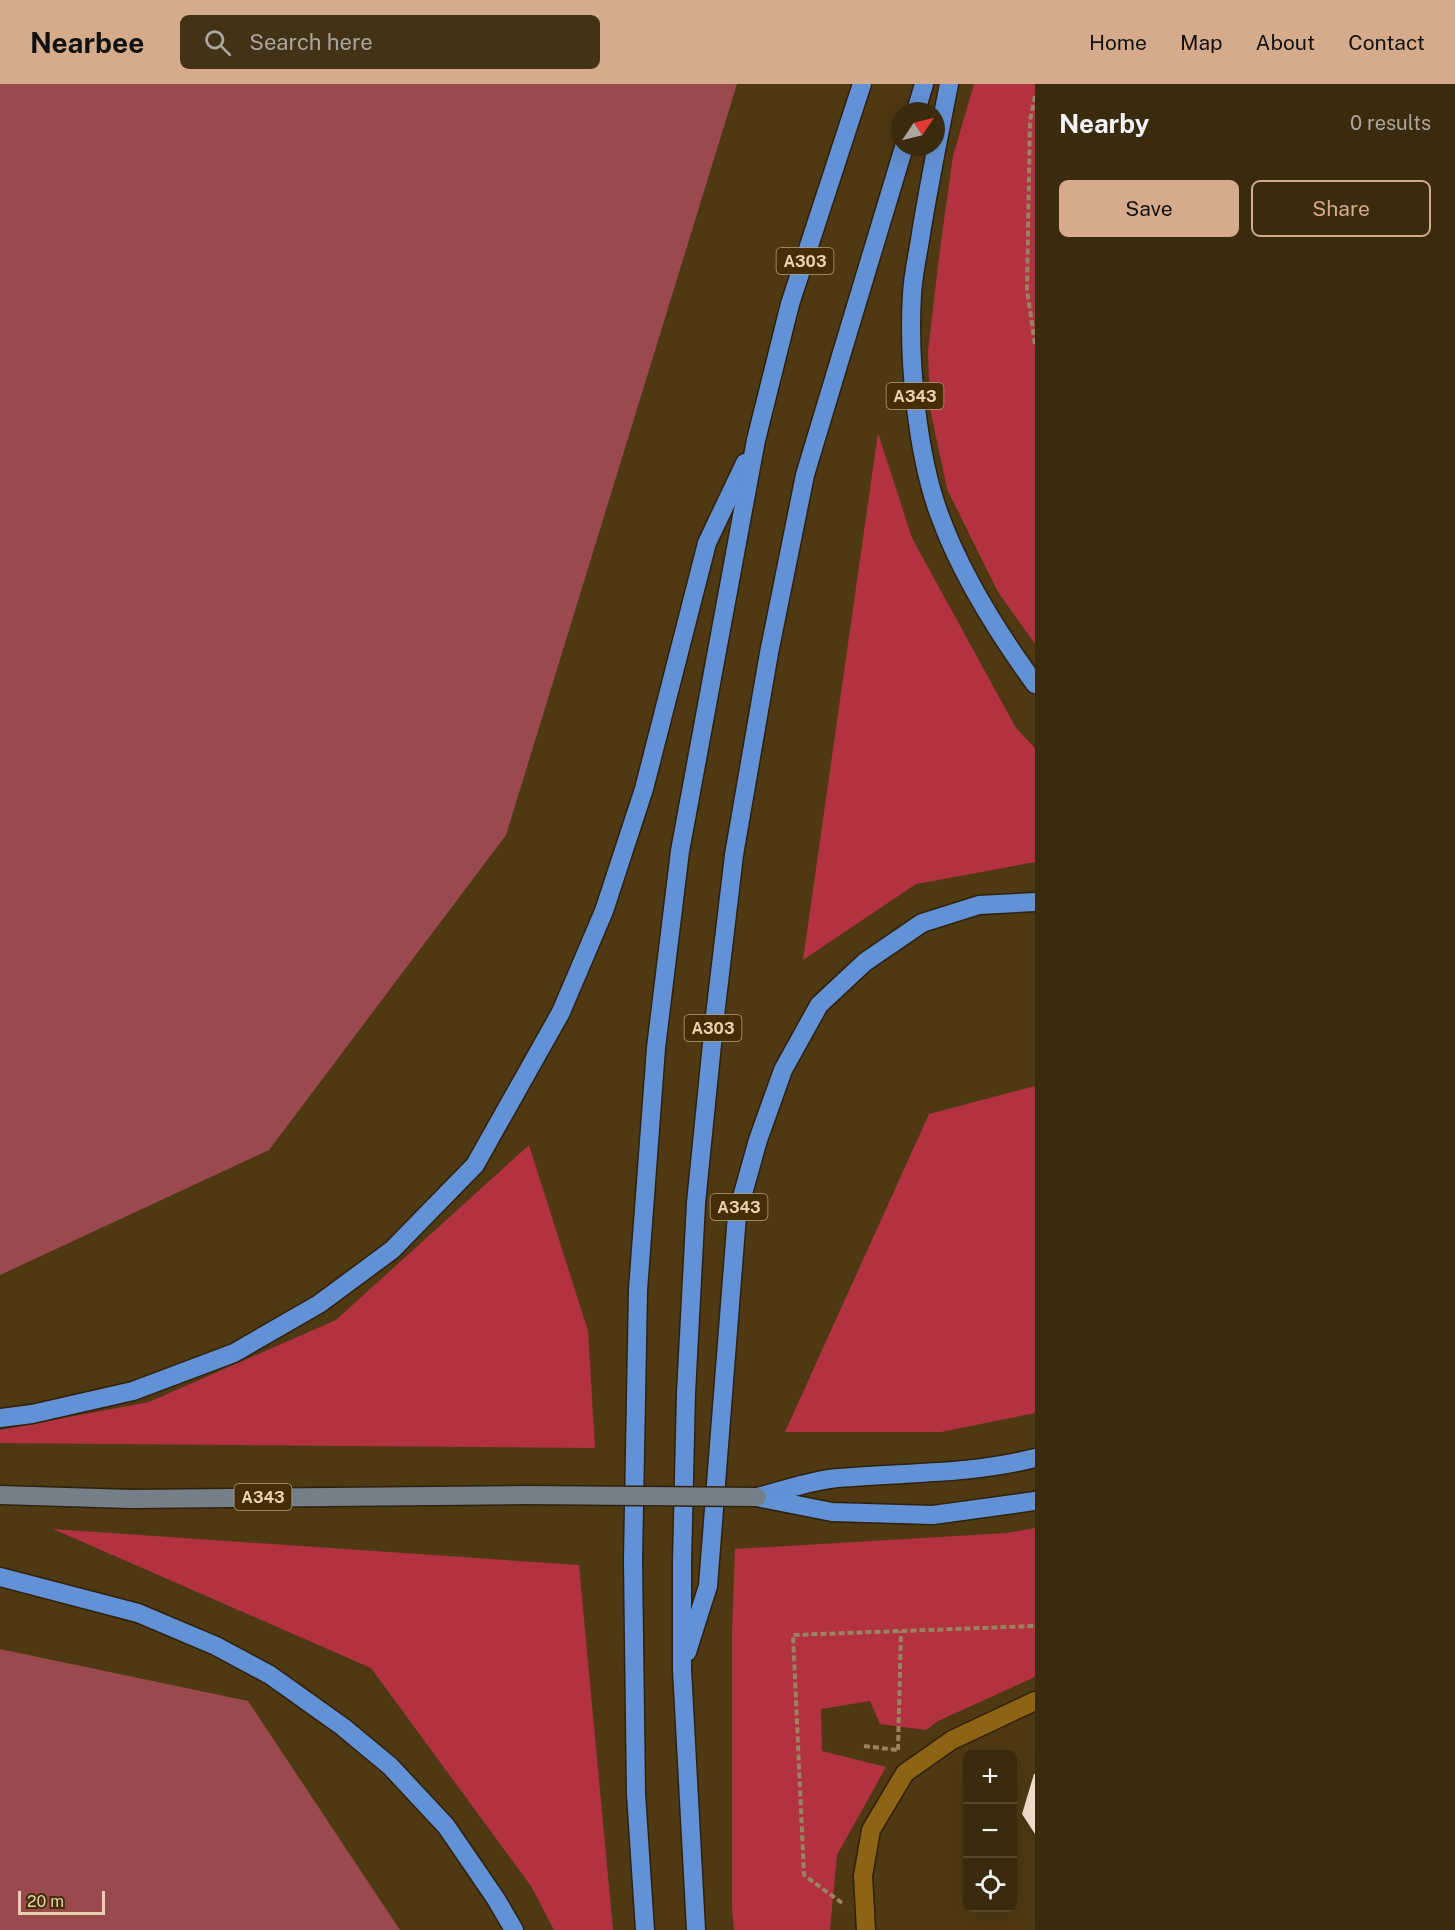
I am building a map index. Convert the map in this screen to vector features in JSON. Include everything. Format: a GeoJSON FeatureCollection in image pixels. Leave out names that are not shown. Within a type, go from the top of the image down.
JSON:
{"type":"FeatureCollection","features":[{"type":"Feature","properties":{"kind":"highway","name":"A303"},"geometry":{"type":"LineString","coordinates":[[645,1930],[636,1794],[633,1560],[638,1290],[654,1071],[680,851],[756,440],[790,304],[862,84]]}},
{"type":"Feature","properties":{"kind":"highway"},"geometry":{"type":"LineString","coordinates":[[919,102],[924,84]]}},
{"type":"Feature","properties":{"kind":"highway","name":"A343"},"geometry":{"type":"LineString","coordinates":[[949,84],[926,203],[912,294],[913,385],[926,464],[940,518],[964,572],[1006,644],[1035,684]]}},
{"type":"Feature","properties":{"kind":"highway","name":"A303"},"geometry":{"type":"LineString","coordinates":[[696,1930],[682,1669],[682,1563],[686,1393],[696,1203],[714,1024],[734,855],[769,653],[805,475],[901,156]]}},
{"type":"Feature","properties":{"kind":"highway"},"geometry":{"type":"LineString","coordinates":[[0,1418],[32,1414],[133,1391],[234,1353],[319,1304],[392,1250],[475,1165],[561,1012],[604,911],[647,779],[707,543],[756,440]]}},
{"type":"Feature","properties":{"kind":"highway","name":"A343"},"geometry":{"type":"LineString","coordinates":[[682,1669],[708,1586],[737,1215],[758,1140],[783,1070],[819,1005],[865,962],[922,923],[979,905],[1035,902]]}},
{"type":"Feature","properties":{"kind":"highway","name":"A343"},"geometry":{"type":"LineString","coordinates":[[757,1497],[835,1478],[950,1473],[1012,1464],[1035,1458]]}},
{"type":"Feature","properties":{"kind":"highway","name":"A343"},"geometry":{"type":"LineString","coordinates":[[757,1497],[832,1512],[933,1515],[1035,1501]]}},
{"type":"Feature","properties":{"kind":"highway"},"geometry":{"type":"LineString","coordinates":[[0,1577],[138,1612],[216,1646],[270,1675],[343,1727],[390,1766],[446,1826],[496,1899],[514,1930]]}},
{"type":"Feature","properties":{"kind":"main road","name":"A343"},"geometry":{"type":"LineString","coordinates":[[0,1496],[143,1499],[526,1495],[757,1497]]}},
{"type":"Feature","properties":{"kind":"street"},"geometry":{"type":"LineString","coordinates":[[865,1925],[863,1876],[871,1830],[905,1773],[952,1740],[1035,1701]]}},
{"type":"Feature","properties":{"kind":"path"},"geometry":{"type":"LineString","coordinates":[[1035,96],[1030,120],[1027,289],[1035,345]]}},
{"type":"Feature","properties":{"kind":"path"},"geometry":{"type":"LineString","coordinates":[[865,1925],[804,1875],[793,1635],[1035,1626]]}},
{"type":"Feature","properties":{"kind":"path"},"geometry":{"type":"LineString","coordinates":[[901,1631],[897,1750],[912,1768]]}},
{"type":"Feature","properties":{"kind":"path"},"geometry":{"type":"LineString","coordinates":[[864,1746],[897,1750]]}},
{"type":"Feature","properties":{"kind":"shaded area"},"geometry":{"type":"Polygon","coordinates":[[[0,84],[737,84],[506,835],[269,1150],[0,1275],[0,84]]]}},
{"type":"Feature","properties":{"kind":"shaded area"},"geometry":{"type":"Polygon","coordinates":[[[974,84],[1035,84],[1035,644],[998,592],[947,489],[930,408],[928,351],[940,249],[953,156],[974,84]]]}},
{"type":"Feature","properties":{"kind":"shaded area"},"geometry":{"type":"Polygon","coordinates":[[[878,433],[912,538],[1016,728],[1035,748],[1035,862],[916,884],[803,960],[878,433]]]}},
{"type":"Feature","properties":{"kind":"shaded area"},"geometry":{"type":"Polygon","coordinates":[[[1035,1086],[1035,1413],[941,1432],[785,1432],[929,1114],[1035,1086]]]}},
{"type":"Feature","properties":{"kind":"shaded area"},"geometry":{"type":"Polygon","coordinates":[[[529,1145],[588,1331],[595,1448],[0,1443],[0,1430],[149,1402],[336,1320],[529,1145]]]}},
{"type":"Feature","properties":{"kind":"shaded area"},"geometry":{"type":"Polygon","coordinates":[[[1035,1528],[1035,1677],[938,1721],[926,1730],[880,1724],[870,1701],[821,1709],[822,1751],[886,1767],[837,1855],[830,1930],[734,1930],[732,1907],[732,1632],[735,1549],[1007,1533],[1035,1528]]]}},
{"type":"Feature","properties":{"kind":"shaded area"},"geometry":{"type":"Polygon","coordinates":[[[53,1529],[579,1565],[613,1930],[554,1930],[531,1886],[371,1668],[53,1529]]]}},
{"type":"Feature","properties":{"kind":"shaded area"},"geometry":{"type":"Polygon","coordinates":[[[0,1649],[248,1701],[400,1930],[0,1930],[0,1649]]]}},
{"type":"Feature","properties":{"kind":"building"},"geometry":{"type":"Polygon","coordinates":[[[1035,1774],[1035,1834],[1022,1814],[1035,1774]]]}}]}
